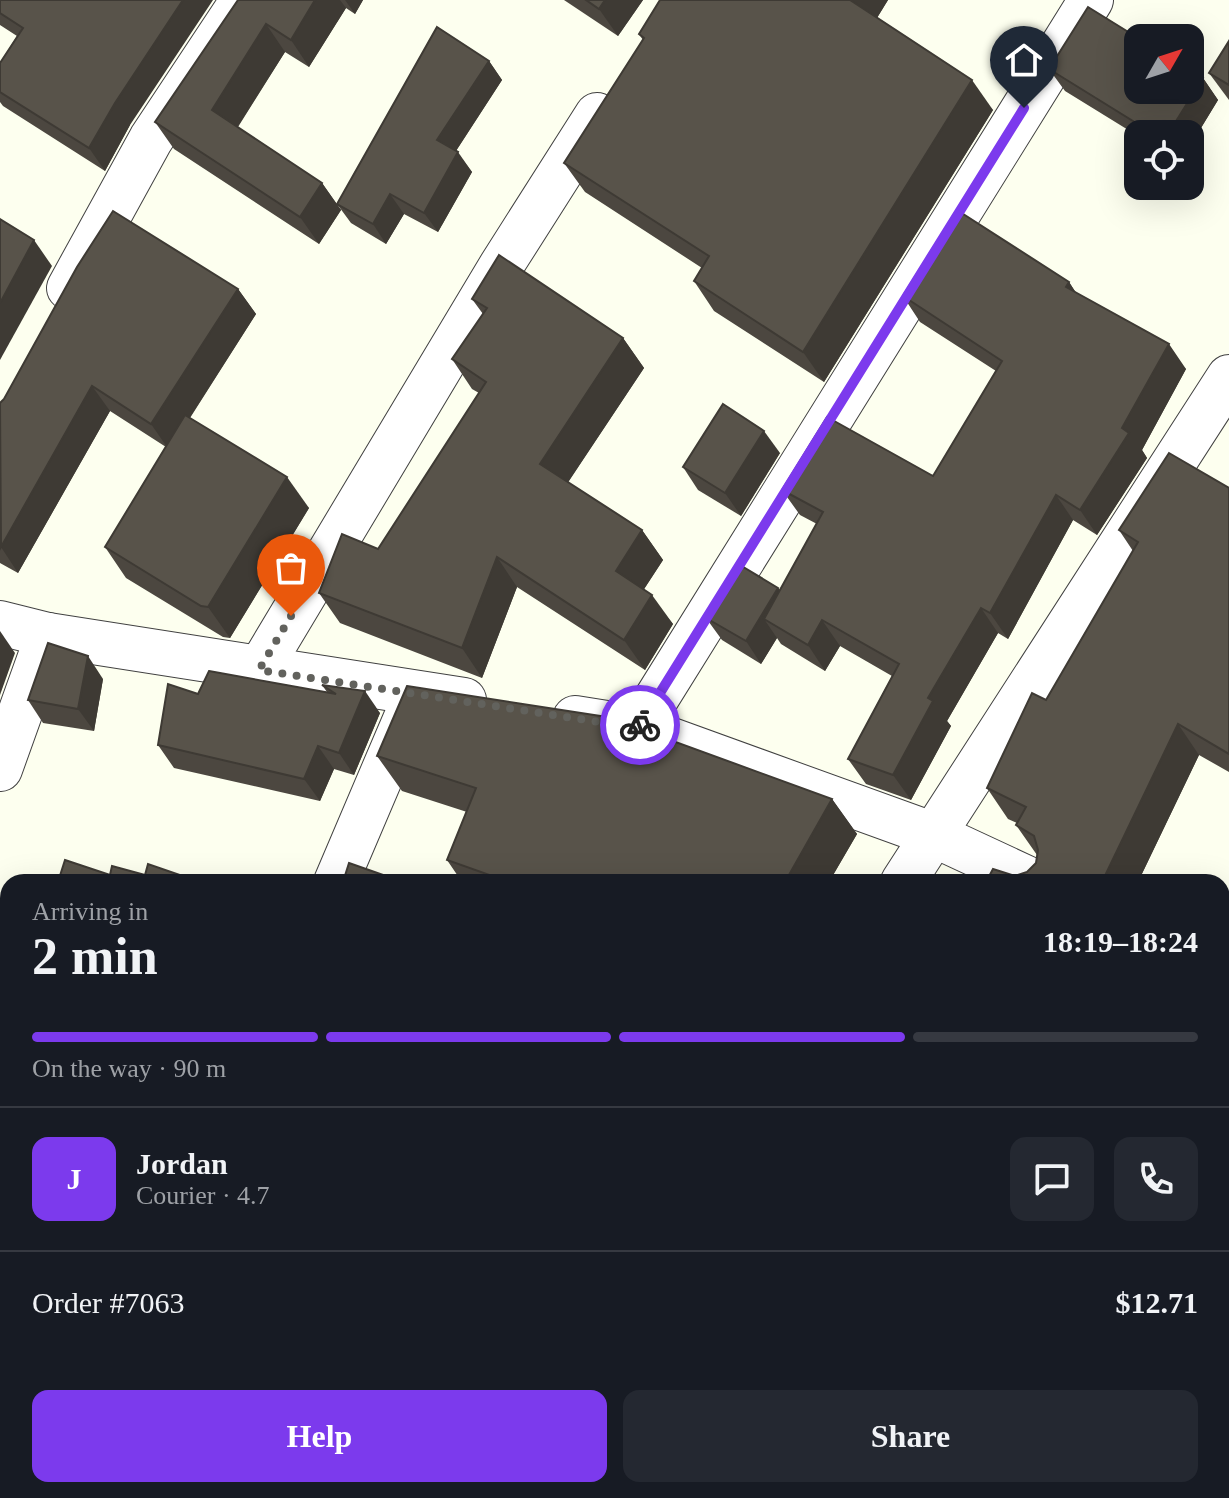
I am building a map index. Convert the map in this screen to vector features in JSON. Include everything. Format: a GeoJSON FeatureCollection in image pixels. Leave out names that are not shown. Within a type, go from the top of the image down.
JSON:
{"type":"FeatureCollection","features":[{"type":"Feature","properties":{"kind":"street"},"geometry":{"type":"LineString","coordinates":[[53,316],[151,139],[243,0]]}},
{"type":"Feature","properties":{"kind":"street"},"geometry":{"type":"LineString","coordinates":[[638,728],[1091,0]]}},
{"type":"Feature","properties":{"kind":"street"},"geometry":{"type":"LineString","coordinates":[[259,670],[501,266],[620,80]]}},
{"type":"Feature","properties":{"kind":"street"},"geometry":{"type":"LineString","coordinates":[[908,874],[1229,377]]}},
{"type":"Feature","properties":{"kind":"street"},"geometry":{"type":"LineString","coordinates":[[0,623],[48,635],[259,670],[638,728],[934,835],[1018,874]]}},
{"type":"Feature","properties":{"kind":"street"},"geometry":{"type":"LineString","coordinates":[[0,769],[48,635]]}},
{"type":"Feature","properties":{"kind":"street"},"geometry":{"type":"LineString","coordinates":[[339,874],[416,693]]}},
{"type":"Feature","properties":{"kind":"building"},"geometry":{"type":"Polygon","coordinates":[[[0,0],[183,0],[89,148],[0,92],[0,63],[23,28],[0,13],[0,0]]]}},
{"type":"Feature","properties":{"kind":"building"},"geometry":{"type":"Polygon","coordinates":[[[238,0],[315,0],[291,40],[266,24],[212,110],[322,183],[300,217],[155,122],[238,0]]]}},
{"type":"Feature","properties":{"kind":"building"},"geometry":{"type":"Polygon","coordinates":[[[586,0],[605,0],[599,9],[586,0]]]}},
{"type":"Feature","properties":{"kind":"building"},"geometry":{"type":"Polygon","coordinates":[[[660,0],[850,0],[972,80],[803,352],[694,281],[709,256],[564,163],[644,38],[639,34],[660,0]]]}},
{"type":"Feature","properties":{"kind":"building"},"geometry":{"type":"Polygon","coordinates":[[[1088,7],[1124,29],[1124,104],[1187,104],[1177,120],[1131,120],[1049,69],[1088,7]]]}},
{"type":"Feature","properties":{"kind":"building"},"geometry":{"type":"Polygon","coordinates":[[[437,27],[489,61],[437,140],[458,152],[424,213],[390,194],[373,224],[337,204],[437,27]]]}},
{"type":"Feature","properties":{"kind":"building"},"geometry":{"type":"Polygon","coordinates":[[[1229,41],[1229,85],[1209,73],[1229,41]]]}},
{"type":"Feature","properties":{"kind":"building"},"geometry":{"type":"Polygon","coordinates":[[[957,210],[1069,282],[1066,287],[1169,344],[1122,428],[1129,433],[1080,510],[1056,495],[990,613],[981,608],[928,698],[933,701],[893,775],[848,759],[899,664],[822,620],[808,645],[764,619],[823,512],[782,490],[827,417],[933,476],[1002,361],[903,296],[957,210]]]}},
{"type":"Feature","properties":{"kind":"building"},"geometry":{"type":"Polygon","coordinates":[[[113,211],[238,289],[151,424],[92,386],[1,547],[0,403],[77,267],[113,211]]]}},
{"type":"Feature","properties":{"kind":"building"},"geometry":{"type":"Polygon","coordinates":[[[0,219],[34,240],[0,303],[0,219]]]}},
{"type":"Feature","properties":{"kind":"building"},"geometry":{"type":"Polygon","coordinates":[[[499,255],[623,338],[540,464],[642,530],[616,571],[652,595],[624,640],[497,557],[462,648],[319,593],[342,534],[378,549],[486,382],[452,359],[487,308],[472,299],[499,255]]]}},
{"type":"Feature","properties":{"kind":"building"},"geometry":{"type":"Polygon","coordinates":[[[723,404],[764,431],[725,493],[683,467],[723,404]]]}},
{"type":"Feature","properties":{"kind":"building"},"geometry":{"type":"Polygon","coordinates":[[[185,415],[287,477],[208,607],[201,606],[105,547],[185,415]]]}},
{"type":"Feature","properties":{"kind":"building"},"geometry":{"type":"Polygon","coordinates":[[[1169,453],[1229,488],[1229,754],[1178,724],[1106,874],[1021,874],[1036,863],[1038,850],[1034,836],[1016,825],[1026,807],[987,788],[1032,693],[1046,700],[1138,542],[1119,530],[1169,453]]]}},
{"type":"Feature","properties":{"kind":"building"},"geometry":{"type":"Polygon","coordinates":[[[740,565],[778,588],[746,641],[706,618],[740,565]]]}},
{"type":"Feature","properties":{"kind":"building"},"geometry":{"type":"Polygon","coordinates":[[[48,643],[88,656],[78,709],[28,700],[48,643]]]}},
{"type":"Feature","properties":{"kind":"building"},"geometry":{"type":"Polygon","coordinates":[[[209,671],[336,694],[322,685],[365,691],[339,753],[318,746],[304,779],[158,745],[168,684],[198,694],[209,671]]]}},
{"type":"Feature","properties":{"kind":"building"},"geometry":{"type":"Polygon","coordinates":[[[407,686],[607,717],[832,799],[790,874],[486,874],[447,860],[476,788],[377,756],[407,686]]]}},
{"type":"Feature","properties":{"kind":"building"},"geometry":{"type":"Polygon","coordinates":[[[65,860],[107,874],[61,874],[65,860]]]}},
{"type":"Feature","properties":{"kind":"building"},"geometry":{"type":"Polygon","coordinates":[[[349,863],[380,874],[346,874],[349,863]]]}},
{"type":"Feature","properties":{"kind":"building"},"geometry":{"type":"Polygon","coordinates":[[[148,864],[177,874],[145,874],[148,864]]]}},
{"type":"Feature","properties":{"kind":"building"},"geometry":{"type":"Polygon","coordinates":[[[112,866],[141,874],[110,874],[112,866]]]}},
{"type":"Feature","properties":{"kind":"building"},"geometry":{"type":"Polygon","coordinates":[[[993,869],[1009,874],[990,874],[993,869]]]}},
{"type":"Feature","properties":{"kind":"way so far"},"geometry":{"type":"LineString","coordinates":[[291,616],[259,670],[638,728],[640,725]]}},
{"type":"Feature","properties":{"kind":"route"},"geometry":{"type":"LineString","coordinates":[[640,725],[1024,108]]}}]}
